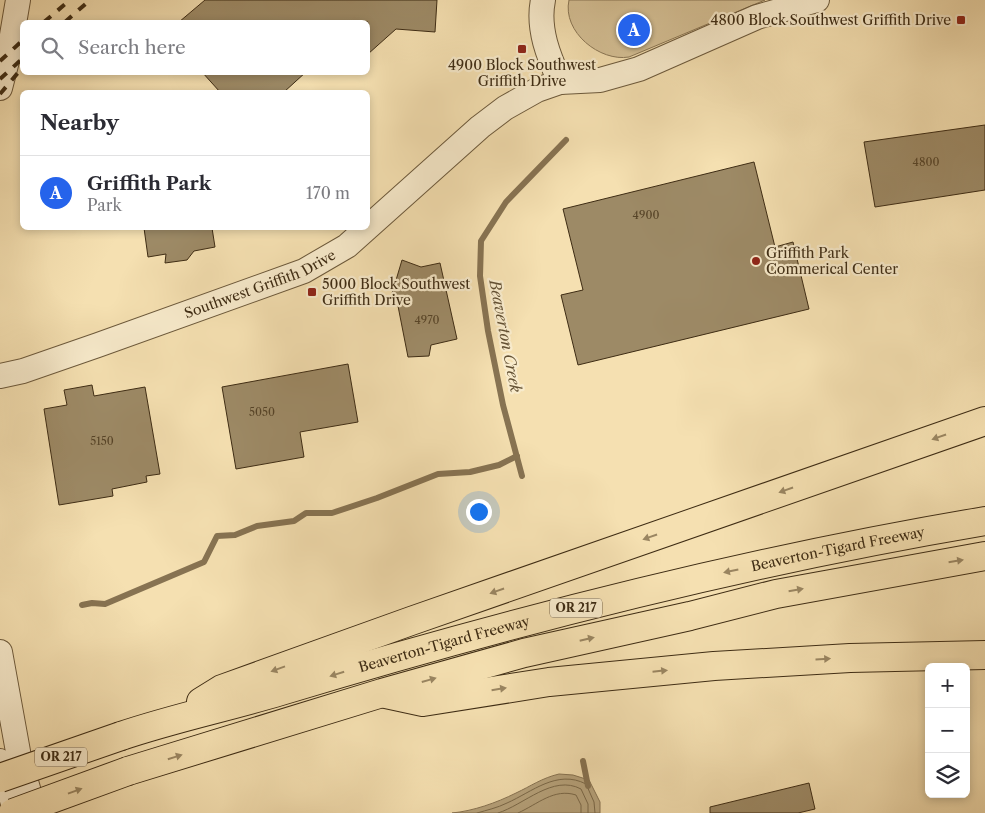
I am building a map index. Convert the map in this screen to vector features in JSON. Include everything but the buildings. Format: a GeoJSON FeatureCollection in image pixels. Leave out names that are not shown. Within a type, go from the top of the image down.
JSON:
{"type":"FeatureCollection","features":[{"type":"Feature","properties":{"kind":"highway"},"geometry":{"type":"LineString","coordinates":[[173,719],[222,689],[240,682],[985,420]]}},
{"type":"Feature","properties":{"kind":"highway","name":"Beaverton-Tigard Freeway"},"geometry":{"type":"LineString","coordinates":[[0,778],[173,719],[229,706],[498,627],[624,596],[812,554],[985,521]]}},
{"type":"Feature","properties":{"kind":"highway","name":"OR 217"},"geometry":{"type":"LineString","coordinates":[[14,813],[128,771],[382,693],[524,653],[690,616],[776,594],[985,556]]}},
{"type":"Feature","properties":{"kind":"highway"},"geometry":{"type":"LineString","coordinates":[[382,693],[423,702],[549,682],[714,666],[850,658],[985,655]]}},
{"type":"Feature","properties":{"kind":"street"},"geometry":{"type":"LineString","coordinates":[[0,88],[9,53],[18,0]]}},
{"type":"Feature","properties":{"kind":"street"},"geometry":{"type":"LineString","coordinates":[[543,0],[542,31],[549,58],[560,82]]}},
{"type":"Feature","properties":{"kind":"street","name":"Southwest Griffith Drive"},"geometry":{"type":"LineString","coordinates":[[370,225],[480,126],[505,108],[537,90],[560,82],[600,80],[639,69],[758,17],[817,0]]}},
{"type":"Feature","properties":{"kind":"street","name":"Southwest Griffith Drive"},"geometry":{"type":"LineString","coordinates":[[0,376],[24,371],[304,271],[347,246],[365,230]]}},
{"type":"Feature","properties":{"kind":"street"},"geometry":{"type":"LineString","coordinates":[[0,652],[19,757],[35,813]]}},
{"type":"Feature","properties":{"kind":"street"},"geometry":{"type":"LineString","coordinates":[[0,761],[14,813]]}},
{"type":"Feature","properties":{"kind":"shaded area"},"geometry":{"type":"Polygon","coordinates":[[[569,0],[765,0],[629,57],[618,57],[606,55],[595,50],[577,33],[571,23],[568,12],[569,0]]]}},
{"type":"Feature","properties":{"kind":"water"},"geometry":{"type":"Polygon","coordinates":[[[559,774],[573,775],[589,780],[600,802],[600,813],[452,813],[492,803],[559,774]]]}},
{"type":"Feature","properties":{"kind":"waterway","name":"Beaverton Creek"},"geometry":{"type":"LineString","coordinates":[[522,476],[503,405],[488,331],[480,276],[481,241],[506,202],[566,140]]}},
{"type":"Feature","properties":{"kind":"waterway"},"geometry":{"type":"LineString","coordinates":[[82,605],[92,603],[105,604],[204,562],[217,536],[235,535],[257,526],[294,521],[306,513],[332,513],[438,474],[470,472],[499,465],[517,456]]}},
{"type":"Feature","properties":{"kind":"waterway","name":"Beaverton Creek"},"geometry":{"type":"LineString","coordinates":[[583,761],[588,786]]}},
{"type":"Feature","properties":{"kind":"railway"},"geometry":{"type":"LineString","coordinates":[[46,20],[70,0]]}},
{"type":"Feature","properties":{"kind":"railway"},"geometry":{"type":"LineString","coordinates":[[67,20],[90,0]]}},
{"type":"Feature","properties":{"kind":"railway"},"geometry":{"type":"LineString","coordinates":[[0,61],[20,43]]}},
{"type":"Feature","properties":{"kind":"railway"},"geometry":{"type":"LineString","coordinates":[[0,79],[20,61]]}},
{"type":"Feature","properties":{"kind":"railway"},"geometry":{"type":"LineString","coordinates":[[0,94],[20,70]]}},
{"type":"Feature","properties":{"kind":"place","name":"4800 Block Southwest Griffith Drive"},"geometry":{"type":"Point","coordinates":[961,20]}},
{"type":"Feature","properties":{"kind":"place","name":"Griffith Park"},"geometry":{"type":"Point","coordinates":[634,30]}},
{"type":"Feature","properties":{"kind":"place","name":"4900 Block Southwest Griffith Drive"},"geometry":{"type":"Point","coordinates":[522,49]}},
{"type":"Feature","properties":{"kind":"place","name":"Griffith Park Commerical Center"},"geometry":{"type":"Point","coordinates":[756,261]}},
{"type":"Feature","properties":{"kind":"place","name":"5000 Block Southwest Griffith Drive"},"geometry":{"type":"Point","coordinates":[312,292]}}]}
